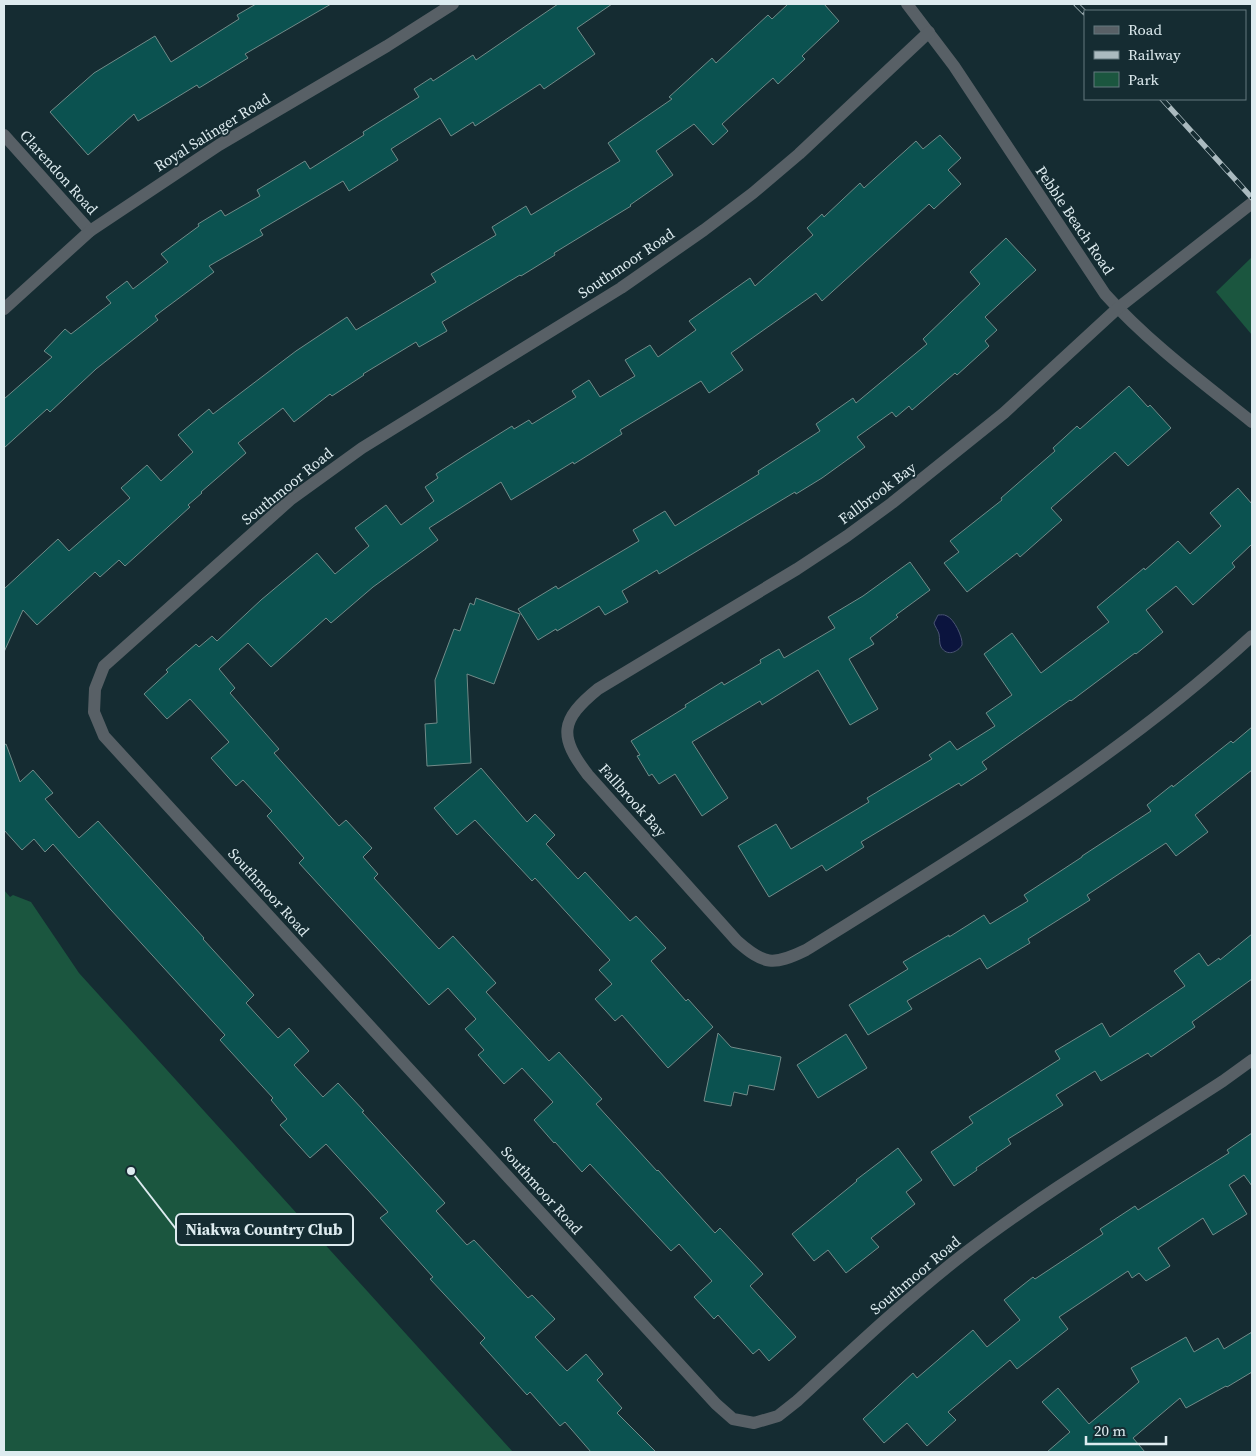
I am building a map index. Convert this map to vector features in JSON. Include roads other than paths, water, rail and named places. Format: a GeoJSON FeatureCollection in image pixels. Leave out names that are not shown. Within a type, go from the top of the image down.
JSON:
{"type":"FeatureCollection","features":[{"type":"Feature","properties":{"kind":"street","name":"Royal Salinger Road"},"geometry":{"type":"LineString","coordinates":[[4,309],[90,232],[219,145],[387,46],[453,4]]}},
{"type":"Feature","properties":{"kind":"street","name":"Pebble Beach Road"},"geometry":{"type":"LineString","coordinates":[[907,4],[954,66],[1093,278],[1118,308],[1140,330],[1252,422]]}},
{"type":"Feature","properties":{"kind":"street","name":"Southmoor Road"},"geometry":{"type":"LineString","coordinates":[[930,32],[753,194],[704,230],[621,288],[362,448],[290,500],[104,666],[95,689],[94,712],[104,736],[709,1397],[733,1419],[754,1423],[778,1416],[797,1401],[908,1299],[965,1253],[1025,1210],[1224,1081],[1252,1060]]}},
{"type":"Feature","properties":{"kind":"street","name":"Clarendon Road"},"geometry":{"type":"LineString","coordinates":[[4,135],[90,232]]}},
{"type":"Feature","properties":{"kind":"street","name":"Fallbrook Bay"},"geometry":{"type":"LineString","coordinates":[[1252,203],[1118,308],[1004,412],[892,503],[797,569],[598,689],[575,710],[569,720],[566,731],[568,743],[576,760],[588,775],[737,942],[761,958],[768,961],[780,961],[806,950],[995,832],[1065,784],[1123,743],[1252,636]]}},
{"type":"Feature","properties":{"kind":"railway"},"geometry":{"type":"LineString","coordinates":[[1076,4],[1084,12]]}},
{"type":"Feature","properties":{"kind":"railway"},"geometry":{"type":"LineString","coordinates":[[1163,100],[1252,198]]}},
{"type":"Feature","properties":{"kind":"place","name":"Niakwa Country Club"},"geometry":{"type":"Point","coordinates":[131,1171]}}]}
